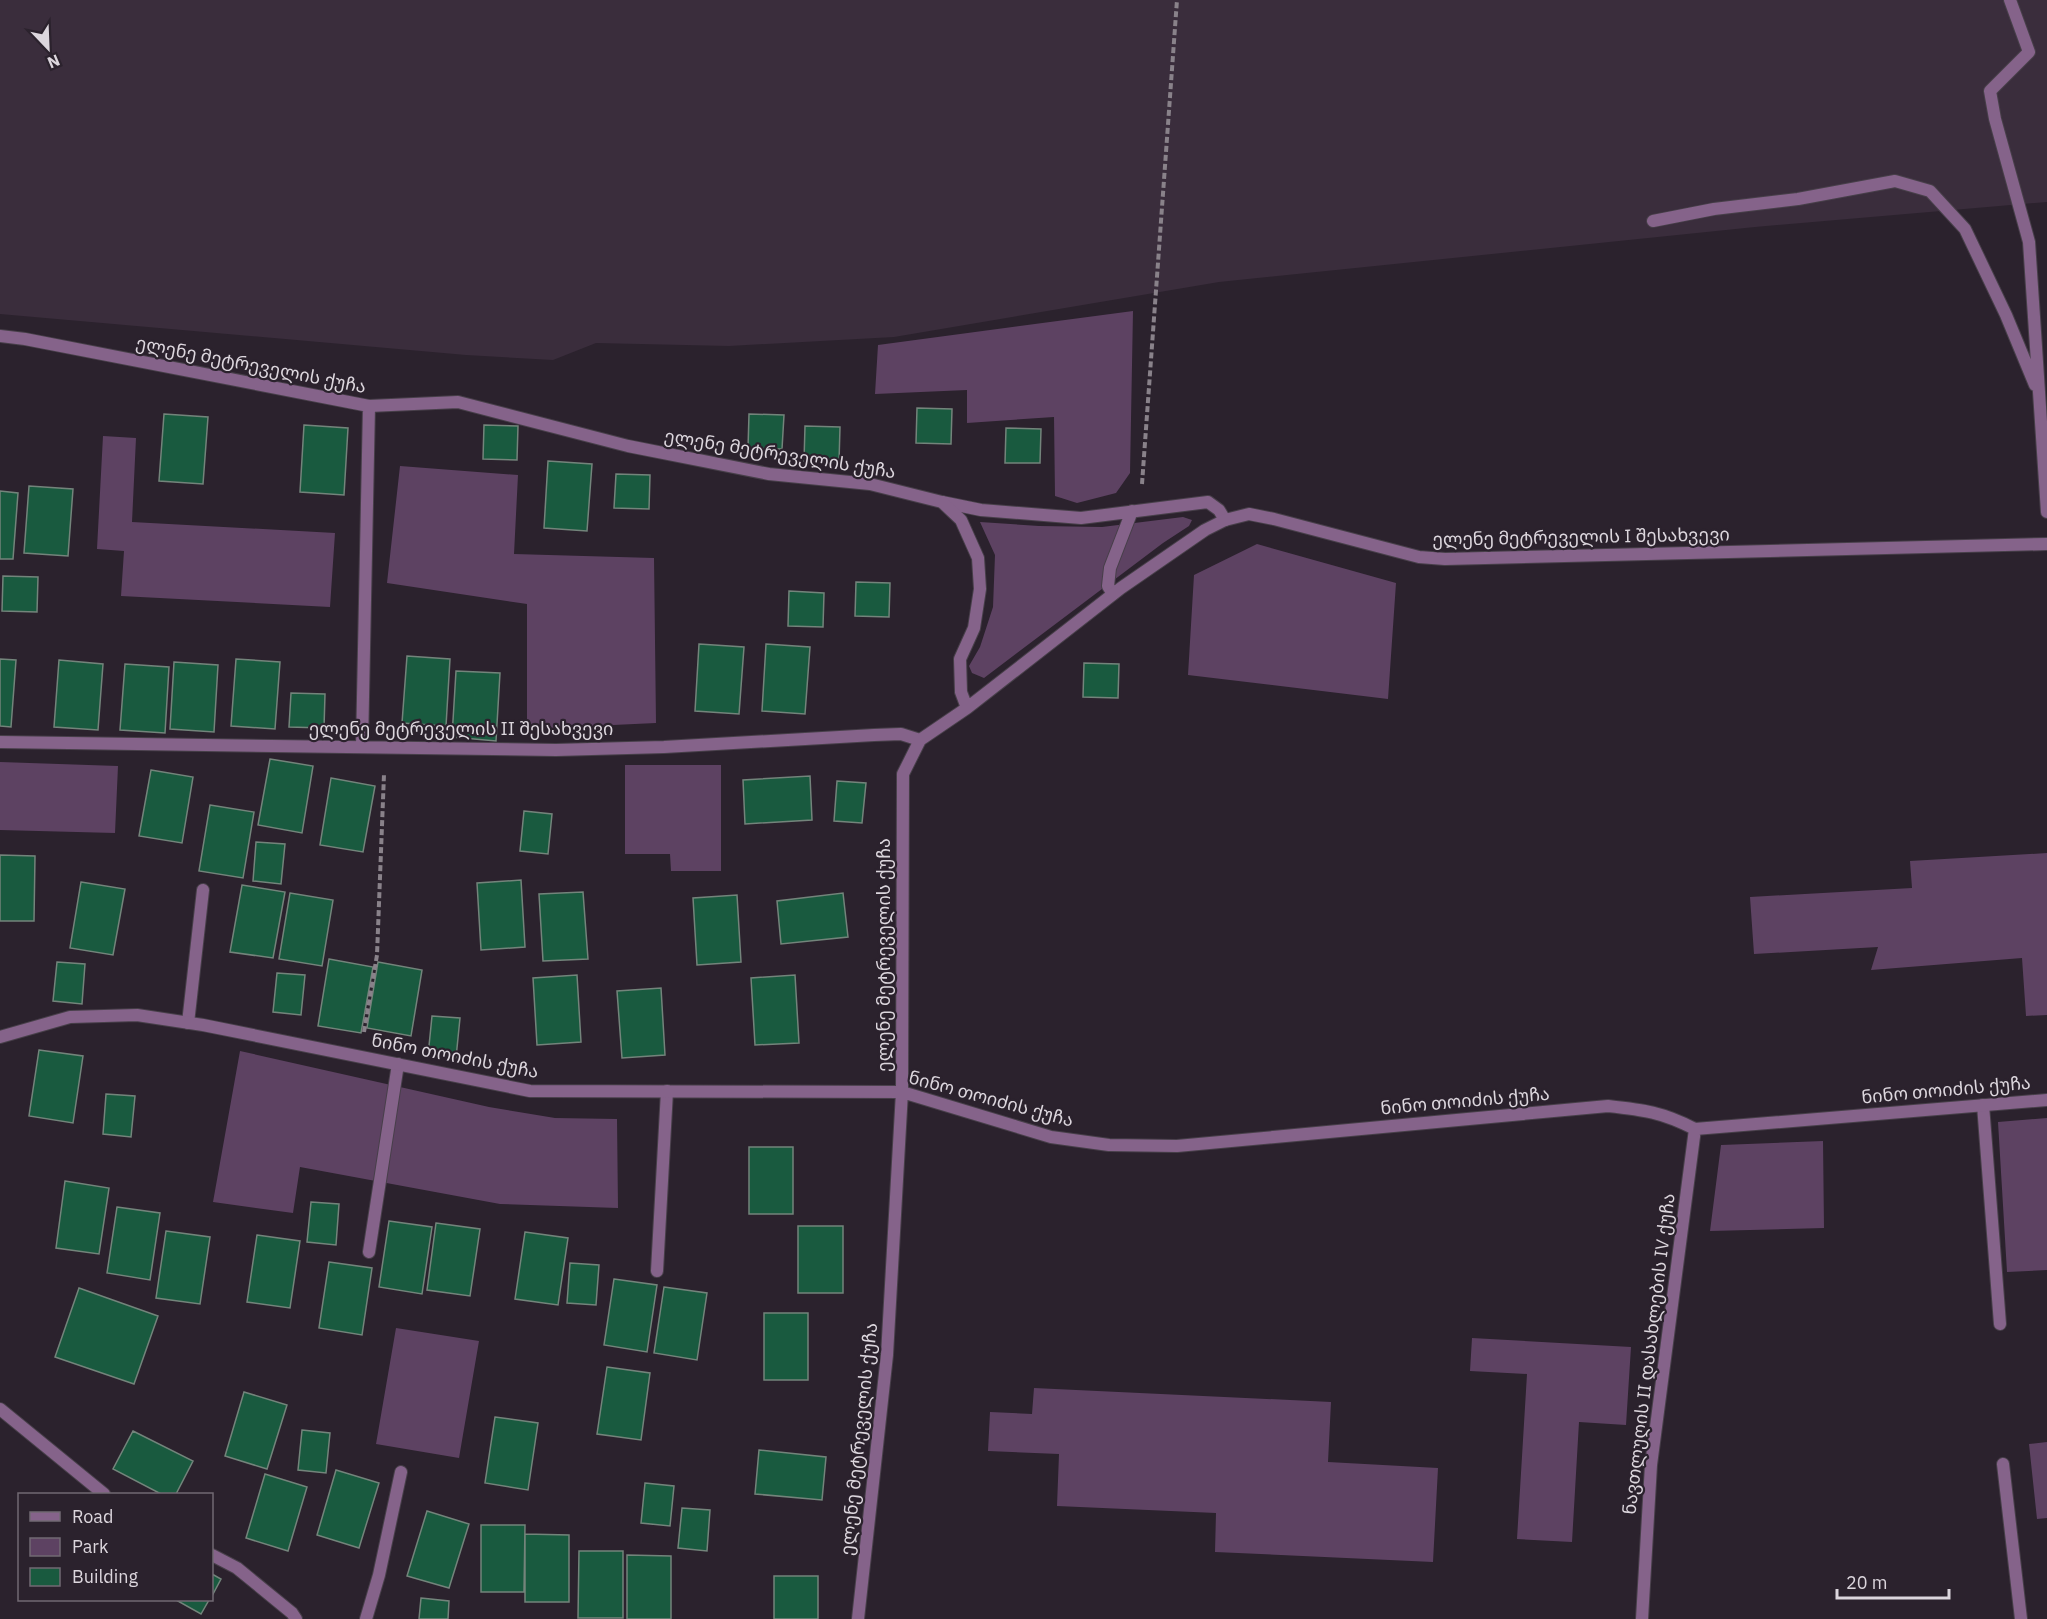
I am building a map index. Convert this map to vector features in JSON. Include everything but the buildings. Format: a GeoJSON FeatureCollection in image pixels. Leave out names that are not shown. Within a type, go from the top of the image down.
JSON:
{"type":"FeatureCollection","features":[{"type":"Feature","properties":{"kind":"street"},"geometry":{"type":"LineString","coordinates":[[2010,0],[2029,52],[1990,91],[1995,120],[2029,242],[2047,512]]}},
{"type":"Feature","properties":{"kind":"street"},"geometry":{"type":"LineString","coordinates":[[1653,221],[1714,208],[1798,199],[1895,181],[1930,191],[1965,229],[2006,315],[2039,394]]}},
{"type":"Feature","properties":{"kind":"street","name":"ელენე მეტრეველის ქუჩა"},"geometry":{"type":"LineString","coordinates":[[0,336],[369,406],[458,402],[628,446],[769,474],[870,484],[981,510],[1081,518],[1208,502],[1219,510],[1225,520]]}},
{"type":"Feature","properties":{"kind":"street"},"geometry":{"type":"LineString","coordinates":[[362,746],[369,406]]}},
{"type":"Feature","properties":{"kind":"street"},"geometry":{"type":"LineString","coordinates":[[942,502],[962,520],[978,558],[980,589],[974,628],[960,659],[961,692],[967,708]]}},
{"type":"Feature","properties":{"kind":"street"},"geometry":{"type":"LineString","coordinates":[[1113,594],[1108,586],[1110,568],[1132,512]]}},
{"type":"Feature","properties":{"kind":"street","name":"ელენე მეტრეველის I შესახვევი"},"geometry":{"type":"LineString","coordinates":[[967,708],[1113,594],[1205,530],[1225,520],[1249,514],[1419,557],[1445,559],[2047,544]]}},
{"type":"Feature","properties":{"kind":"street","name":"ელენე მეტრეველის ქუჩა"},"geometry":{"type":"LineString","coordinates":[[858,1619],[887,1355],[902,1092],[903,774],[920,740],[967,708]]}},
{"type":"Feature","properties":{"kind":"street","name":"ელენე მეტრეველის II შესახვევი"},"geometry":{"type":"LineString","coordinates":[[0,742],[556,750],[664,747],[901,734],[920,740]]}},
{"type":"Feature","properties":{"kind":"street"},"geometry":{"type":"LineString","coordinates":[[188,1023],[203,890]]}},
{"type":"Feature","properties":{"kind":"street","name":"ნინო თოიძის ქუჩა"},"geometry":{"type":"LineString","coordinates":[[0,1037],[70,1017],[138,1015],[530,1091],[902,1092],[1051,1137],[1109,1145],[1177,1146],[1608,1106],[1647,1110],[1695,1129],[2047,1100]]}},
{"type":"Feature","properties":{"kind":"street"},"geometry":{"type":"LineString","coordinates":[[369,1252],[398,1064]]}},
{"type":"Feature","properties":{"kind":"street"},"geometry":{"type":"LineString","coordinates":[[657,1271],[667,1091]]}},
{"type":"Feature","properties":{"kind":"street"},"geometry":{"type":"LineString","coordinates":[[1983,1105],[2000,1324]]}},
{"type":"Feature","properties":{"kind":"street","name":"ნავთლუღის II დასახლების IV ქუჩა"},"geometry":{"type":"LineString","coordinates":[[1642,1619],[1651,1465],[1695,1129]]}},
{"type":"Feature","properties":{"kind":"street"},"geometry":{"type":"LineString","coordinates":[[0,1409],[103,1493]]}},
{"type":"Feature","properties":{"kind":"street"},"geometry":{"type":"LineString","coordinates":[[2003,1464],[2021,1619]]}},
{"type":"Feature","properties":{"kind":"street"},"geometry":{"type":"LineString","coordinates":[[366,1619],[379,1575],[401,1472]]}},
{"type":"Feature","properties":{"kind":"street"},"geometry":{"type":"LineString","coordinates":[[213,1556],[237,1568],[292,1613],[296,1619]]}},
{"type":"Feature","properties":{"kind":"path"},"geometry":{"type":"LineString","coordinates":[[1143,468],[1177,0]]}},
{"type":"Feature","properties":{"kind":"path"},"geometry":{"type":"LineString","coordinates":[[357,1056],[364,1032],[377,955],[385,747]]}},
{"type":"Feature","properties":{"kind":"shaded area"},"geometry":{"type":"Polygon","coordinates":[[[0,0],[2047,0],[2047,202],[1755,227],[1219,282],[894,337],[729,346],[596,343],[553,360],[466,355],[0,314],[0,0]]]}},
{"type":"Feature","properties":{"kind":"green space"},"geometry":{"type":"Polygon","coordinates":[[[1133,311],[1130,473],[1116,493],[1077,503],[1055,496],[1054,417],[967,423],[967,390],[875,394],[878,345],[1133,311]]]}},
{"type":"Feature","properties":{"kind":"green space"},"geometry":{"type":"Polygon","coordinates":[[[103,436],[136,438],[132,522],[335,533],[330,607],[121,596],[124,551],[97,549],[103,436]]]}},
{"type":"Feature","properties":{"kind":"green space"},"geometry":{"type":"Polygon","coordinates":[[[400,466],[518,475],[514,554],[654,558],[656,723],[527,729],[527,604],[387,583],[400,466]]]}},
{"type":"Feature","properties":{"kind":"green space"},"geometry":{"type":"Polygon","coordinates":[[[1183,517],[1192,520],[1189,526],[1163,543],[984,678],[972,673],[969,666],[980,647],[993,607],[995,555],[980,522],[1102,527],[1183,517]]]}},
{"type":"Feature","properties":{"kind":"green space"},"geometry":{"type":"Polygon","coordinates":[[[1257,544],[1396,583],[1388,699],[1188,675],[1194,575],[1257,544]]]}},
{"type":"Feature","properties":{"kind":"green space"},"geometry":{"type":"Polygon","coordinates":[[[0,762],[118,766],[115,833],[0,830],[0,762]]]}},
{"type":"Feature","properties":{"kind":"green space"},"geometry":{"type":"Polygon","coordinates":[[[625,765],[721,765],[721,871],[671,871],[670,854],[625,854],[625,765]]]}},
{"type":"Feature","properties":{"kind":"green space"},"geometry":{"type":"Polygon","coordinates":[[[2047,853],[2047,1015],[2026,1016],[2022,958],[1871,970],[1878,947],[1754,954],[1750,897],[1912,888],[1910,861],[2047,853]]]}},
{"type":"Feature","properties":{"kind":"green space"},"geometry":{"type":"Polygon","coordinates":[[[240,1051],[489,1107],[555,1118],[617,1119],[618,1208],[500,1204],[300,1167],[293,1213],[213,1202],[240,1051]]]}},
{"type":"Feature","properties":{"kind":"green space"},"geometry":{"type":"Polygon","coordinates":[[[2047,1118],[2047,1270],[2007,1272],[1998,1122],[2047,1118]]]}},
{"type":"Feature","properties":{"kind":"green space"},"geometry":{"type":"Polygon","coordinates":[[[1823,1141],[1824,1228],[1710,1231],[1721,1145],[1823,1141]]]}},
{"type":"Feature","properties":{"kind":"green space"},"geometry":{"type":"Polygon","coordinates":[[[396,1328],[479,1341],[459,1458],[376,1444],[396,1328]]]}},
{"type":"Feature","properties":{"kind":"green space"},"geometry":{"type":"Polygon","coordinates":[[[1472,1338],[1631,1347],[1626,1425],[1579,1422],[1572,1542],[1517,1539],[1527,1374],[1470,1371],[1472,1338]]]}},
{"type":"Feature","properties":{"kind":"green space"},"geometry":{"type":"Polygon","coordinates":[[[1034,1388],[1331,1402],[1328,1462],[1438,1468],[1433,1562],[1215,1552],[1216,1513],[1057,1506],[1059,1454],[988,1451],[990,1412],[1032,1414],[1034,1388]]]}},
{"type":"Feature","properties":{"kind":"green space"},"geometry":{"type":"Polygon","coordinates":[[[2047,1442],[2047,1518],[2037,1519],[2029,1444],[2047,1442]]]}}]}
